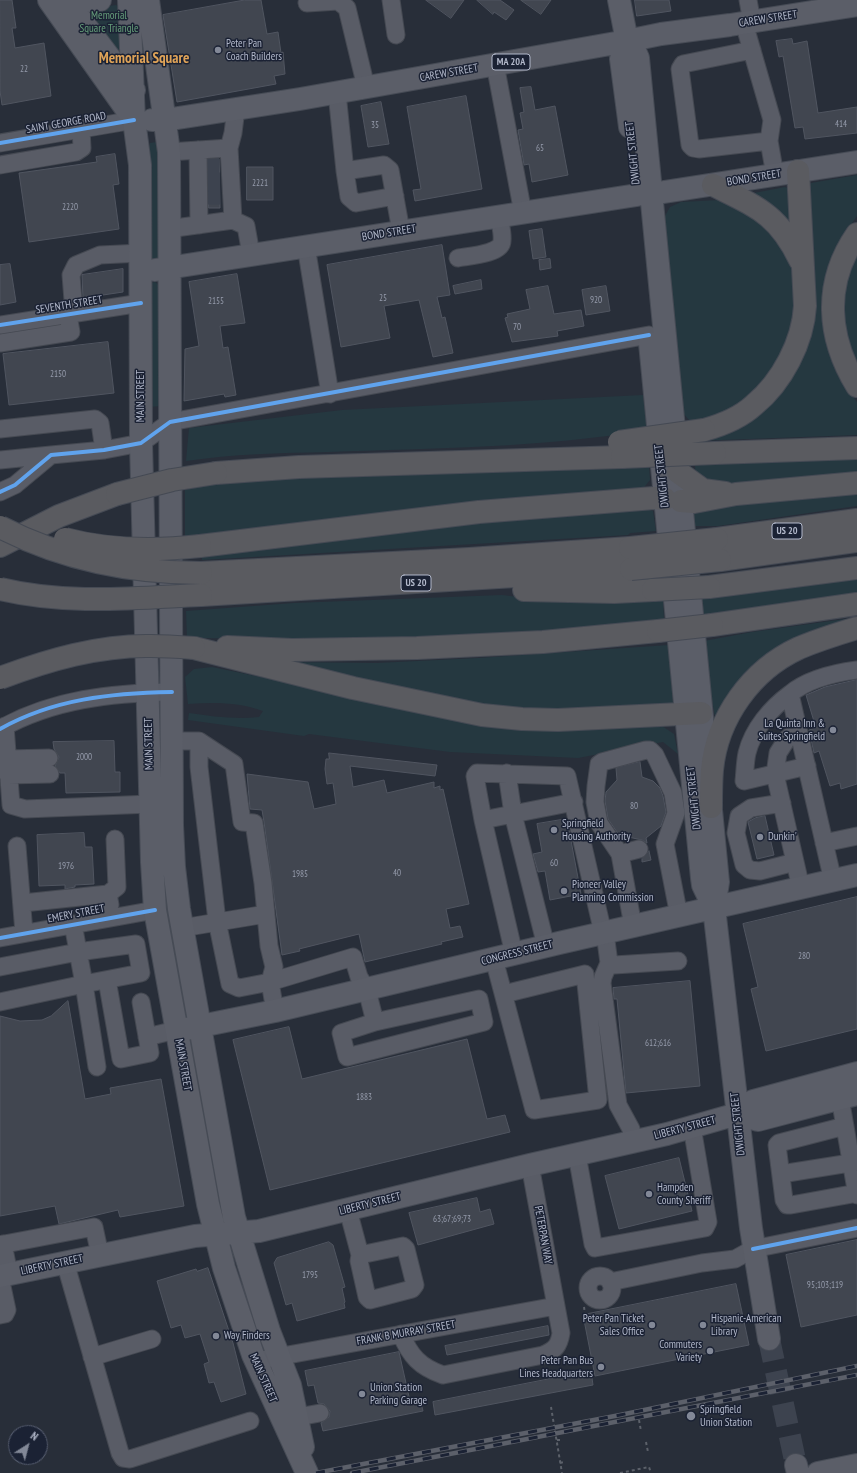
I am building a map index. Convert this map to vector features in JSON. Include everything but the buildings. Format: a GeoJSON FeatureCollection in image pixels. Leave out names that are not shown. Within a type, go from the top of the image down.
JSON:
{"type":"FeatureCollection","features":[{"type":"Feature","properties":{"kind":"highway"},"geometry":{"type":"LineString","coordinates":[[620,449],[704,430],[729,421],[746,411],[765,394],[783,371],[796,344],[805,316],[798,171]]}},
{"type":"Feature","properties":{"kind":"highway"},"geometry":{"type":"LineString","coordinates":[[713,185],[752,203],[773,218],[786,234],[803,265]]}},
{"type":"Feature","properties":{"kind":"highway"},"geometry":{"type":"LineString","coordinates":[[857,234],[841,266],[835,293],[832,317],[838,347],[848,371],[857,386]]}},
{"type":"Feature","properties":{"kind":"highway"},"geometry":{"type":"LineString","coordinates":[[0,546],[59,516],[117,494],[172,480],[216,473],[279,468],[441,463],[620,449],[715,453],[857,448]]}},
{"type":"Feature","properties":{"kind":"highway"},"geometry":{"type":"LineString","coordinates":[[678,472],[703,490],[736,494]]}},
{"type":"Feature","properties":{"kind":"highway"},"geometry":{"type":"LineString","coordinates":[[0,517],[47,535],[98,546],[150,550],[200,546],[479,512],[646,498],[694,502],[736,494],[857,483]]}},
{"type":"Feature","properties":{"kind":"highway","name":"US 20"},"geometry":{"type":"LineString","coordinates":[[718,549],[857,520]]}},
{"type":"Feature","properties":{"kind":"highway","name":"US 20"},"geometry":{"type":"LineString","coordinates":[[0,527],[44,546],[95,562],[146,570],[201,584],[430,582],[718,549],[857,541]]}},
{"type":"Feature","properties":{"kind":"highway","name":"US 20"},"geometry":{"type":"LineString","coordinates":[[0,589],[46,597],[89,600],[201,584],[469,559],[630,558]]}},
{"type":"Feature","properties":{"kind":"highway"},"geometry":{"type":"LineString","coordinates":[[430,582],[502,589],[614,592],[709,587],[857,568]]}},
{"type":"Feature","properties":{"kind":"highway"},"geometry":{"type":"LineString","coordinates":[[0,678],[42,663],[86,652],[150,646],[194,648],[236,647],[292,650],[417,648],[543,642],[712,625],[857,604]]}},
{"type":"Feature","properties":{"kind":"highway"},"geometry":{"type":"LineString","coordinates":[[711,807],[712,770],[718,742],[727,718],[746,690],[763,671],[786,655],[809,644],[857,628]]}},
{"type":"Feature","properties":{"kind":"highway"},"geometry":{"type":"LineString","coordinates":[[194,648],[353,688],[422,704],[482,715],[522,719],[558,720],[693,713]]}},
{"type":"Feature","properties":{"kind":"main road"},"geometry":{"type":"LineString","coordinates":[[59,2],[100,0]]}},
{"type":"Feature","properties":{"kind":"main road","name":"MAIN STREET"},"geometry":{"type":"LineString","coordinates":[[129,0],[134,120],[140,165],[142,443],[155,910],[208,1204],[215,1234],[245,1335],[255,1361],[306,1469]]}},
{"type":"Feature","properties":{"kind":"main road","name":"MAIN STREET"},"geometry":{"type":"LineString","coordinates":[[148,0],[166,120],[168,152],[174,866],[182,928],[231,1200],[239,1232],[279,1356],[290,1385],[298,1417],[306,1469]]}},
{"type":"Feature","properties":{"kind":"main road","name":"DWIGHT STREET"},"geometry":{"type":"LineString","coordinates":[[619,0],[627,41],[634,49],[638,58],[649,335],[673,500],[693,713],[703,885],[714,908]]}},
{"type":"Feature","properties":{"kind":"main road"},"geometry":{"type":"LineString","coordinates":[[59,2],[133,89],[166,120]]}},
{"type":"Feature","properties":{"kind":"main road"},"geometry":{"type":"LineString","coordinates":[[59,2],[134,120]]}},
{"type":"Feature","properties":{"kind":"main road","name":"CAREW STREET"},"geometry":{"type":"LineString","coordinates":[[134,120],[166,120],[236,109],[661,34],[857,5]]}},
{"type":"Feature","properties":{"kind":"main road","name":"BOND STREET"},"geometry":{"type":"LineString","coordinates":[[141,263],[169,267],[857,162]]}},
{"type":"Feature","properties":{"kind":"main road","name":"DWIGHT STREET"},"geometry":{"type":"LineString","coordinates":[[644,195],[678,472],[673,500]]}},
{"type":"Feature","properties":{"kind":"main road","name":"DWIGHT STREET"},"geometry":{"type":"LineString","coordinates":[[693,713],[711,807],[718,882],[714,908],[753,1249],[769,1339]]}},
{"type":"Feature","properties":{"kind":"main road","name":"CONGRESS STREET"},"geometry":{"type":"LineString","coordinates":[[176,1030],[275,1011],[546,946],[857,875]]}},
{"type":"Feature","properties":{"kind":"main road","name":"LIBERTY STREET"},"geometry":{"type":"LineString","coordinates":[[3,1276],[195,1236],[259,1231],[348,1210],[692,1127],[737,1114],[753,1101],[857,1073]]}},
{"type":"Feature","properties":{"kind":"main road"},"geometry":{"type":"LineString","coordinates":[[737,1114],[758,1120],[849,1096]]}},
{"type":"Feature","properties":{"kind":"main road"},"geometry":{"type":"LineString","coordinates":[[818,1473],[857,1465]]}},
{"type":"Feature","properties":{"kind":"street"},"geometry":{"type":"LineString","coordinates":[[391,0],[396,35]]}},
{"type":"Feature","properties":{"kind":"street"},"geometry":{"type":"LineString","coordinates":[[748,0],[748,22],[752,50],[772,120],[769,141],[775,175]]}},
{"type":"Feature","properties":{"kind":"street"},"geometry":{"type":"LineString","coordinates":[[307,2],[338,1],[347,8],[366,87]]}},
{"type":"Feature","properties":{"kind":"street"},"geometry":{"type":"LineString","coordinates":[[752,50],[683,64],[680,69],[690,145],[693,148],[699,149],[769,141]]}},
{"type":"Feature","properties":{"kind":"street"},"geometry":{"type":"LineString","coordinates":[[495,64],[523,213]]}},
{"type":"Feature","properties":{"kind":"street"},"geometry":{"type":"LineString","coordinates":[[337,92],[349,197],[356,203],[395,196]]}},
{"type":"Feature","properties":{"kind":"street"},"geometry":{"type":"LineString","coordinates":[[199,225],[213,179],[229,148],[234,133],[236,109]]}},
{"type":"Feature","properties":{"kind":"street","name":"SAINT GEORGE ROAD"},"geometry":{"type":"LineString","coordinates":[[0,143],[134,120]]}},
{"type":"Feature","properties":{"kind":"street"},"geometry":{"type":"LineString","coordinates":[[0,165],[76,152],[82,148],[81,129]]}},
{"type":"Feature","properties":{"kind":"street"},"geometry":{"type":"LineString","coordinates":[[213,179],[229,148]]}},
{"type":"Feature","properties":{"kind":"street"},"geometry":{"type":"LineString","coordinates":[[168,152],[213,179],[233,220]]}},
{"type":"Feature","properties":{"kind":"street"},"geometry":{"type":"LineString","coordinates":[[345,171],[384,165],[390,170],[401,231]]}},
{"type":"Feature","properties":{"kind":"street"},"geometry":{"type":"LineString","coordinates":[[458,258],[494,251],[501,246],[502,241],[498,216]]}},
{"type":"Feature","properties":{"kind":"street"},"geometry":{"type":"LineString","coordinates":[[168,229],[233,220],[246,226],[251,254]]}},
{"type":"Feature","properties":{"kind":"street"},"geometry":{"type":"LineString","coordinates":[[306,246],[330,394]]}},
{"type":"Feature","properties":{"kind":"street"},"geometry":{"type":"LineString","coordinates":[[0,343],[71,332],[71,275],[76,264],[100,255],[141,263]]}},
{"type":"Feature","properties":{"kind":"street","name":"SEVENTH STREET"},"geometry":{"type":"LineString","coordinates":[[0,325],[141,303]]}},
{"type":"Feature","properties":{"kind":"street"},"geometry":{"type":"LineString","coordinates":[[0,460],[104,450],[142,443],[170,422],[649,335]]}},
{"type":"Feature","properties":{"kind":"street"},"geometry":{"type":"LineString","coordinates":[[0,429],[95,419],[100,424],[104,450]]}},
{"type":"Feature","properties":{"kind":"street"},"geometry":{"type":"LineString","coordinates":[[0,492],[15,485],[51,455]]}},
{"type":"Feature","properties":{"kind":"street"},"geometry":{"type":"LineString","coordinates":[[807,766],[744,781],[747,753],[757,730],[775,705],[801,685],[841,672],[857,670]]}},
{"type":"Feature","properties":{"kind":"street"},"geometry":{"type":"LineString","coordinates":[[151,804],[25,808],[11,805],[9,801],[8,767],[3,727],[41,710],[76,700],[111,694],[172,692]]}},
{"type":"Feature","properties":{"kind":"street"},"geometry":{"type":"LineString","coordinates":[[790,694],[833,881]]}},
{"type":"Feature","properties":{"kind":"street"},"geometry":{"type":"LineString","coordinates":[[798,729],[787,739],[778,753],[775,774],[801,888]]}},
{"type":"Feature","properties":{"kind":"street"},"geometry":{"type":"LineString","coordinates":[[172,741],[199,741],[234,764],[242,822],[254,824],[269,946],[274,967],[270,982],[275,1011]]}},
{"type":"Feature","properties":{"kind":"street"},"geometry":{"type":"LineString","coordinates":[[199,741],[199,767],[217,921],[230,984],[239,988],[270,982],[353,957],[359,977],[367,990],[375,1022]]}},
{"type":"Feature","properties":{"kind":"street"},"geometry":{"type":"LineString","coordinates":[[633,926],[620,854],[599,823],[595,802],[599,764],[605,760],[646,750],[650,750],[655,755],[673,793],[676,813],[665,844],[679,916]]}},
{"type":"Feature","properties":{"kind":"street"},"geometry":{"type":"LineString","coordinates":[[8,767],[50,766]]}},
{"type":"Feature","properties":{"kind":"street"},"geometry":{"type":"LineString","coordinates":[[504,994],[585,974],[598,1100],[534,1110],[504,994],[504,956],[475,776],[477,773],[567,776],[604,933],[609,963],[602,983],[618,1105],[631,1129],[633,1141]]}},
{"type":"Feature","properties":{"kind":"street"},"geometry":{"type":"LineString","coordinates":[[507,773],[513,814],[546,946]]}},
{"type":"Feature","properties":{"kind":"street"},"geometry":{"type":"LineString","coordinates":[[483,820],[574,802]]}},
{"type":"Feature","properties":{"kind":"street"},"geometry":{"type":"LineString","coordinates":[[782,803],[751,808],[739,816],[736,833],[744,865],[750,870],[760,871],[795,862]]}},
{"type":"Feature","properties":{"kind":"street"},"geometry":{"type":"LineString","coordinates":[[824,843],[857,836]]}},
{"type":"Feature","properties":{"kind":"street"},"geometry":{"type":"LineString","coordinates":[[23,903],[108,894],[117,887],[114,839]]}},
{"type":"Feature","properties":{"kind":"street"},"geometry":{"type":"LineString","coordinates":[[620,854],[665,844]]}},
{"type":"Feature","properties":{"kind":"street"},"geometry":{"type":"LineString","coordinates":[[18,846],[24,933]]}},
{"type":"Feature","properties":{"kind":"street"},"geometry":{"type":"LineString","coordinates":[[108,894],[113,917]]}},
{"type":"Feature","properties":{"kind":"street","name":"EMERY STREET"},"geometry":{"type":"LineString","coordinates":[[0,937],[155,910]]}},
{"type":"Feature","properties":{"kind":"street"},"geometry":{"type":"LineString","coordinates":[[182,928],[266,914]]}},
{"type":"Feature","properties":{"kind":"street"},"geometry":{"type":"LineString","coordinates":[[73,924],[98,1067]]}},
{"type":"Feature","properties":{"kind":"street"},"geometry":{"type":"LineString","coordinates":[[0,967],[78,952],[136,944],[141,973],[0,1002]]}},
{"type":"Feature","properties":{"kind":"street"},"geometry":{"type":"LineString","coordinates":[[609,963],[614,965],[678,961]]}},
{"type":"Feature","properties":{"kind":"street"},"geometry":{"type":"LineString","coordinates":[[107,980],[121,1059],[150,1053],[140,1002]]}},
{"type":"Feature","properties":{"kind":"street"},"geometry":{"type":"LineString","coordinates":[[479,999],[484,1022],[411,1039],[347,1057],[341,1033],[375,1022],[479,999]]}},
{"type":"Feature","properties":{"kind":"street"},"geometry":{"type":"LineString","coordinates":[[147,1037],[176,1030]]}},
{"type":"Feature","properties":{"kind":"street"},"geometry":{"type":"LineString","coordinates":[[845,1126],[780,1141],[777,1145],[784,1200],[787,1205],[857,1194],[854,1162],[845,1126],[849,1096]]}},
{"type":"Feature","properties":{"kind":"street"},"geometry":{"type":"LineString","coordinates":[[577,1154],[593,1244],[595,1248],[705,1228],[708,1222],[692,1127]]}},
{"type":"Feature","properties":{"kind":"street"},"geometry":{"type":"LineString","coordinates":[[781,1174],[854,1162]]}},
{"type":"Feature","properties":{"kind":"street","name":"PETERPAN WAY"},"geometry":{"type":"LineString","coordinates":[[401,1334],[407,1349],[414,1360],[429,1370],[443,1375],[543,1355],[559,1345],[561,1333],[530,1165]]}},
{"type":"Feature","properties":{"kind":"street"},"geometry":{"type":"LineString","coordinates":[[348,1210],[360,1256]]}},
{"type":"Feature","properties":{"kind":"street"},"geometry":{"type":"LineString","coordinates":[[0,1315],[5,1314],[7,1310],[3,1276],[2,1244],[94,1227],[100,1255]]}},
{"type":"Feature","properties":{"kind":"street"},"geometry":{"type":"LineString","coordinates":[[610,1282],[702,1263],[735,1258],[753,1249],[857,1228]]}},
{"type":"Feature","properties":{"kind":"street"},"geometry":{"type":"LineString","coordinates":[[65,1262],[120,1453],[123,1458],[130,1459],[250,1421]]}},
{"type":"Feature","properties":{"kind":"street","name":"FRANK B MURRAY STREET"},"geometry":{"type":"LineString","coordinates":[[255,1361],[556,1306]]}},
{"type":"Feature","properties":{"kind":"street"},"geometry":{"type":"LineString","coordinates":[[92,1357],[152,1339]]}},
{"type":"Feature","properties":{"kind":"street"},"geometry":{"type":"LineString","coordinates":[[269,1392],[279,1356]]}},
{"type":"Feature","properties":{"kind":"street"},"geometry":{"type":"LineString","coordinates":[[298,1417],[320,1413]]}},
{"type":"Feature","properties":{"kind":"path"},"geometry":{"type":"LineString","coordinates":[[584,1307],[586,1314]]}},
{"type":"Feature","properties":{"kind":"path"},"geometry":{"type":"LineString","coordinates":[[551,1407],[562,1473]]}},
{"type":"Feature","properties":{"kind":"path"},"geometry":{"type":"LineString","coordinates":[[639,1420],[641,1431]]}},
{"type":"Feature","properties":{"kind":"path"},"geometry":{"type":"LineString","coordinates":[[646,1442],[648,1452]]}},
{"type":"Feature","properties":{"kind":"path"},"geometry":{"type":"LineString","coordinates":[[560,1463],[564,1462]]}},
{"type":"Feature","properties":{"kind":"path"},"geometry":{"type":"LineString","coordinates":[[620,1473],[649,1466],[651,1473]]}},
{"type":"Feature","properties":{"kind":"green space","name":"Memorial Square Triangle"},"geometry":{"type":"Polygon","coordinates":[[[116,5],[124,11],[128,67],[85,9],[116,5]]]}},
{"type":"Feature","properties":{"kind":"green space"},"geometry":{"type":"Polygon","coordinates":[[[157,142],[161,159],[163,259],[150,263],[148,155],[150,143],[157,142]]]}},
{"type":"Feature","properties":{"kind":"green space"},"geometry":{"type":"Polygon","coordinates":[[[857,175],[857,216],[841,239],[832,258],[823,297],[823,318],[830,356],[838,376],[857,402],[857,435],[695,441],[796,368],[806,188],[811,183],[857,175]]]}},
{"type":"Feature","properties":{"kind":"green space"},"geometry":{"type":"Polygon","coordinates":[[[785,187],[791,190],[795,233],[755,196],[754,193],[785,187]]]}},
{"type":"Feature","properties":{"kind":"green space"},"geometry":{"type":"Polygon","coordinates":[[[719,200],[765,220],[791,261],[798,291],[796,319],[782,363],[741,406],[701,422],[690,421],[681,411],[664,218],[670,207],[681,202],[719,200]]]}},
{"type":"Feature","properties":{"kind":"green space"},"geometry":{"type":"Polygon","coordinates":[[[857,252],[857,367],[847,343],[843,328],[842,306],[845,283],[857,252]]]}},
{"type":"Feature","properties":{"kind":"green space"},"geometry":{"type":"Polygon","coordinates":[[[155,282],[160,286],[162,406],[148,407],[150,283],[155,282]]]}},
{"type":"Feature","properties":{"kind":"green space"},"geometry":{"type":"Polygon","coordinates":[[[643,395],[647,430],[607,436],[528,444],[257,454],[186,461],[189,428],[342,410],[643,395]]]}},
{"type":"Feature","properties":{"kind":"green space"},"geometry":{"type":"Polygon","coordinates":[[[857,458],[857,475],[733,489],[696,479],[695,466],[717,463],[857,458]]]}},
{"type":"Feature","properties":{"kind":"green space"},"geometry":{"type":"Polygon","coordinates":[[[649,466],[650,480],[641,491],[185,538],[185,490],[219,481],[344,475],[649,466]]]}},
{"type":"Feature","properties":{"kind":"green space"},"geometry":{"type":"Polygon","coordinates":[[[857,488],[857,506],[718,526],[692,526],[691,512],[695,507],[857,488]]]}},
{"type":"Feature","properties":{"kind":"green space"},"geometry":{"type":"Polygon","coordinates":[[[643,508],[653,511],[656,531],[630,533],[628,535],[202,560],[202,552],[480,521],[643,508]]]}},
{"type":"Feature","properties":{"kind":"green space"},"geometry":{"type":"Polygon","coordinates":[[[857,576],[857,594],[701,616],[698,598],[857,576]]]}},
{"type":"Feature","properties":{"kind":"green space"},"geometry":{"type":"Polygon","coordinates":[[[502,595],[535,599],[663,600],[664,619],[593,628],[412,640],[187,638],[186,611],[294,603],[502,595]]]}},
{"type":"Feature","properties":{"kind":"green space"},"geometry":{"type":"Polygon","coordinates":[[[852,618],[852,621],[827,631],[716,721],[706,673],[704,641],[752,632],[852,618]]]}},
{"type":"Feature","properties":{"kind":"green space"},"geometry":{"type":"Polygon","coordinates":[[[669,645],[673,703],[669,707],[577,713],[477,706],[282,662],[377,663],[478,658],[669,645]]]}},
{"type":"Feature","properties":{"kind":"green space"},"geometry":{"type":"Polygon","coordinates":[[[212,667],[295,684],[662,724],[662,726],[674,734],[678,754],[663,742],[578,758],[450,752],[309,734],[304,736],[188,720],[189,713],[241,718],[259,717],[263,711],[226,703],[188,704],[185,677],[194,669],[212,667]]]}},
{"type":"Feature","properties":{"kind":"tunnel"},"geometry":{"type":"LineString","coordinates":[[206,166],[219,166]]}},
{"type":"Feature","properties":{"kind":"tunnel"},"geometry":{"type":"LineString","coordinates":[[206,181],[220,181]]}},
{"type":"Feature","properties":{"kind":"tunnel"},"geometry":{"type":"LineString","coordinates":[[206,196],[220,196]]}},
{"type":"Feature","properties":{"kind":"tunnel"},"geometry":{"type":"LineString","coordinates":[[769,1339],[796,1465]]}},
{"type":"Feature","properties":{"kind":"railway"},"geometry":{"type":"LineString","coordinates":[[316,1473],[620,1415],[857,1366]]}},
{"type":"Feature","properties":{"kind":"railway"},"geometry":{"type":"LineString","coordinates":[[352,1473],[857,1375]]}},
{"type":"Feature","properties":{"kind":"cycle path"},"geometry":{"type":"LineString","coordinates":[[0,143],[134,120]]}},
{"type":"Feature","properties":{"kind":"cycle path"},"geometry":{"type":"LineString","coordinates":[[0,325],[141,303]]}},
{"type":"Feature","properties":{"kind":"cycle path"},"geometry":{"type":"LineString","coordinates":[[0,492],[15,485],[51,455],[104,450],[141,443],[170,422],[649,335]]}},
{"type":"Feature","properties":{"kind":"cycle path"},"geometry":{"type":"LineString","coordinates":[[0,729],[20,719],[62,704],[105,696],[172,692]]}},
{"type":"Feature","properties":{"kind":"cycle path"},"geometry":{"type":"LineString","coordinates":[[0,938],[155,910]]}},
{"type":"Feature","properties":{"kind":"cycle path"},"geometry":{"type":"LineString","coordinates":[[753,1249],[857,1228]]}},
{"type":"Feature","properties":{"kind":"place","name":"Peter Pan Coach Builders"},"geometry":{"type":"Point","coordinates":[218,50]}},
{"type":"Feature","properties":{"kind":"place","name":"La Quinta Inn & Suites Springfield"},"geometry":{"type":"Point","coordinates":[833,730]}},
{"type":"Feature","properties":{"kind":"place","name":"Springfield Housing Authority"},"geometry":{"type":"Point","coordinates":[554,830]}},
{"type":"Feature","properties":{"kind":"place","name":"Dunkin'"},"geometry":{"type":"Point","coordinates":[760,837]}},
{"type":"Feature","properties":{"kind":"place","name":"Pioneer Valley Planning Commission"},"geometry":{"type":"Point","coordinates":[564,891]}},
{"type":"Feature","properties":{"kind":"place","name":"Hampden County Sheriff"},"geometry":{"type":"Point","coordinates":[649,1194]}},
{"type":"Feature","properties":{"kind":"place","name":"Peter Pan Ticket Sales Office"},"geometry":{"type":"Point","coordinates":[652,1325]}},
{"type":"Feature","properties":{"kind":"place","name":"Hispanic-American Library"},"geometry":{"type":"Point","coordinates":[703,1325]}},
{"type":"Feature","properties":{"kind":"place","name":"Way Finders"},"geometry":{"type":"Point","coordinates":[216,1336]}},
{"type":"Feature","properties":{"kind":"place","name":"Commuters Variety"},"geometry":{"type":"Point","coordinates":[710,1351]}},
{"type":"Feature","properties":{"kind":"place","name":"Peter Pan Bus Lines Headquarters"},"geometry":{"type":"Point","coordinates":[601,1367]}},
{"type":"Feature","properties":{"kind":"place","name":"Union Station Parking Garage"},"geometry":{"type":"Point","coordinates":[362,1394]}},
{"type":"Feature","properties":{"kind":"place","name":"Springfield Union Station"},"geometry":{"type":"Point","coordinates":[691,1416]}},
{"type":"Feature","properties":{"kind":"district","name":"Memorial Square"},"geometry":{"type":"Point","coordinates":[144,59]}}]}
